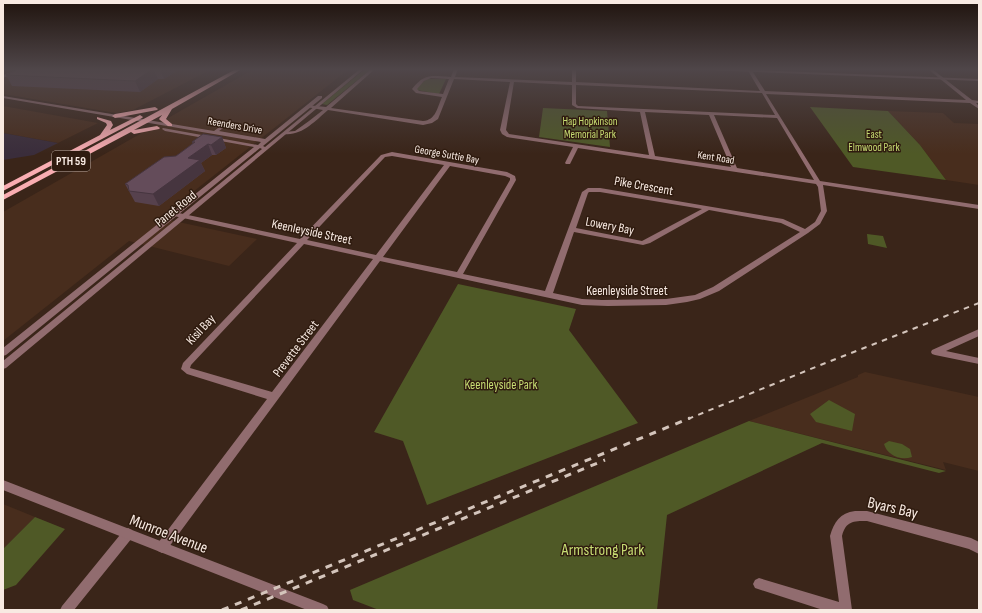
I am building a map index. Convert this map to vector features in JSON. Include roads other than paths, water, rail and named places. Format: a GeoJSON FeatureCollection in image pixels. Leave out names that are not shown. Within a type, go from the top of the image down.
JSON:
{"type":"FeatureCollection","features":[{"type":"Feature","properties":{"kind":"main road","name":"PTH 59"},"geometry":{"type":"LineString","coordinates":[[3,189],[105,139],[137,122],[155,109],[176,98]]}},
{"type":"Feature","properties":{"kind":"main road","name":"PTH 59"},"geometry":{"type":"LineString","coordinates":[[3,198],[105,139],[128,123],[146,121],[189,98]]}},
{"type":"Feature","properties":{"kind":"main road"},"geometry":{"type":"LineString","coordinates":[[115,116],[155,109]]}},
{"type":"Feature","properties":{"kind":"main road"},"geometry":{"type":"LineString","coordinates":[[169,109],[162,119],[169,127]]}},
{"type":"Feature","properties":{"kind":"main road"},"geometry":{"type":"LineString","coordinates":[[99,118],[109,122],[110,125],[105,139]]}},
{"type":"Feature","properties":{"kind":"main road"},"geometry":{"type":"LineString","coordinates":[[105,139],[140,130],[157,128]]}},
{"type":"Feature","properties":{"kind":"street","name":"Reenders Drive"},"geometry":{"type":"LineString","coordinates":[[7,98],[115,116],[157,128],[169,127],[200,130],[274,142]]}},
{"type":"Feature","properties":{"kind":"street","name":"Panet Road"},"geometry":{"type":"LineString","coordinates":[[3,353],[319,98]]}},
{"type":"Feature","properties":{"kind":"street","name":"Panet Road"},"geometry":{"type":"LineString","coordinates":[[3,366],[327,98]]}},
{"type":"Feature","properties":{"kind":"street"},"geometry":{"type":"LineString","coordinates":[[286,133],[296,132],[339,98]]}},
{"type":"Feature","properties":{"kind":"street"},"geometry":{"type":"LineString","coordinates":[[309,106],[427,122],[435,118],[443,98]]}},
{"type":"Feature","properties":{"kind":"street","name":"Kent Road"},"geometry":{"type":"LineString","coordinates":[[509,98],[504,133],[508,135],[979,207]]}},
{"type":"Feature","properties":{"kind":"street"},"geometry":{"type":"LineString","coordinates":[[574,98],[574,105],[580,107],[778,117]]}},
{"type":"Feature","properties":{"kind":"street","name":"Keenleyside Street"},"geometry":{"type":"LineString","coordinates":[[174,214],[595,304],[682,302],[703,296],[716,289],[806,232],[818,223],[824,211],[823,196],[818,183],[766,98]]}},
{"type":"Feature","properties":{"kind":"street"},"geometry":{"type":"LineString","coordinates":[[893,98],[979,102]]}},
{"type":"Feature","properties":{"kind":"street"},"geometry":{"type":"LineString","coordinates":[[967,98],[979,108]]}},
{"type":"Feature","properties":{"kind":"street"},"geometry":{"type":"LineString","coordinates":[[3,101],[128,123]]}},
{"type":"Feature","properties":{"kind":"street"},"geometry":{"type":"LineString","coordinates":[[25,105],[31,101]]}},
{"type":"Feature","properties":{"kind":"street"},"geometry":{"type":"LineString","coordinates":[[642,110],[653,158]]}},
{"type":"Feature","properties":{"kind":"street"},"geometry":{"type":"LineString","coordinates":[[711,114],[735,170]]}},
{"type":"Feature","properties":{"kind":"street","name":"Reenders Drive"},"geometry":{"type":"LineString","coordinates":[[146,121],[169,127],[206,140],[223,140],[267,148]]}},
{"type":"Feature","properties":{"kind":"street"},"geometry":{"type":"LineString","coordinates":[[169,127],[205,134],[216,132],[230,121],[214,128],[200,130]]}},
{"type":"Feature","properties":{"kind":"street"},"geometry":{"type":"LineString","coordinates":[[197,142],[221,135],[242,137],[265,136],[280,129]]}},
{"type":"Feature","properties":{"kind":"street"},"geometry":{"type":"LineString","coordinates":[[236,142],[248,148],[243,159]]}},
{"type":"Feature","properties":{"kind":"street"},"geometry":{"type":"LineString","coordinates":[[568,163],[576,146]]}},
{"type":"Feature","properties":{"kind":"street","name":"George Suttie Bay"},"geometry":{"type":"LineString","coordinates":[[301,241],[383,156],[392,154],[512,176],[513,178],[459,275]]}},
{"type":"Feature","properties":{"kind":"street","name":"Prevette Street"},"geometry":{"type":"LineString","coordinates":[[162,547],[448,164]]}},
{"type":"Feature","properties":{"kind":"street","name":"Pike Crescent"},"geometry":{"type":"LineString","coordinates":[[548,295],[585,192],[588,190],[600,190],[784,221],[806,232]]}},
{"type":"Feature","properties":{"kind":"street","name":"Lowery Bay"},"geometry":{"type":"LineString","coordinates":[[571,229],[643,242],[648,241],[709,208]]}},
{"type":"Feature","properties":{"kind":"street","name":"Kisil Bay"},"geometry":{"type":"LineString","coordinates":[[275,397],[190,372],[185,369],[187,362],[301,241]]}},
{"type":"Feature","properties":{"kind":"street"},"geometry":{"type":"LineString","coordinates":[[979,332],[935,352],[979,361]]}},
{"type":"Feature","properties":{"kind":"street","name":"Munroe Avenue"},"geometry":{"type":"LineString","coordinates":[[3,485],[323,610]]}},
{"type":"Feature","properties":{"kind":"street","name":"Byars Bay"},"geometry":{"type":"LineString","coordinates":[[845,610],[836,536],[838,526],[845,518],[854,515],[867,516],[971,544],[979,548]]}},
{"type":"Feature","properties":{"kind":"street"},"geometry":{"type":"LineString","coordinates":[[66,610],[128,534]]}},
{"type":"Feature","properties":{"kind":"street"},"geometry":{"type":"LineString","coordinates":[[759,584],[845,610]]}},
{"type":"Feature","properties":{"kind":"railway"},"geometry":{"type":"LineString","coordinates":[[688,419],[979,303]]}},
{"type":"Feature","properties":{"kind":"railway"},"geometry":{"type":"LineString","coordinates":[[222,610],[690,418]]}},
{"type":"Feature","properties":{"kind":"railway"},"geometry":{"type":"LineString","coordinates":[[241,610],[605,460]]}},
{"type":"Feature","properties":{"kind":"park label","name":"Hap Hopkinson Memorial Park"},"geometry":{"type":"Point","coordinates":[590,127]}},
{"type":"Feature","properties":{"kind":"park label","name":"East Elmwood Park"},"geometry":{"type":"Point","coordinates":[874,140]}},
{"type":"Feature","properties":{"kind":"park label","name":"Keenleyside Park"},"geometry":{"type":"Point","coordinates":[501,384]}},
{"type":"Feature","properties":{"kind":"park label","name":"Armstrong Park"},"geometry":{"type":"Point","coordinates":[603,549]}}]}
